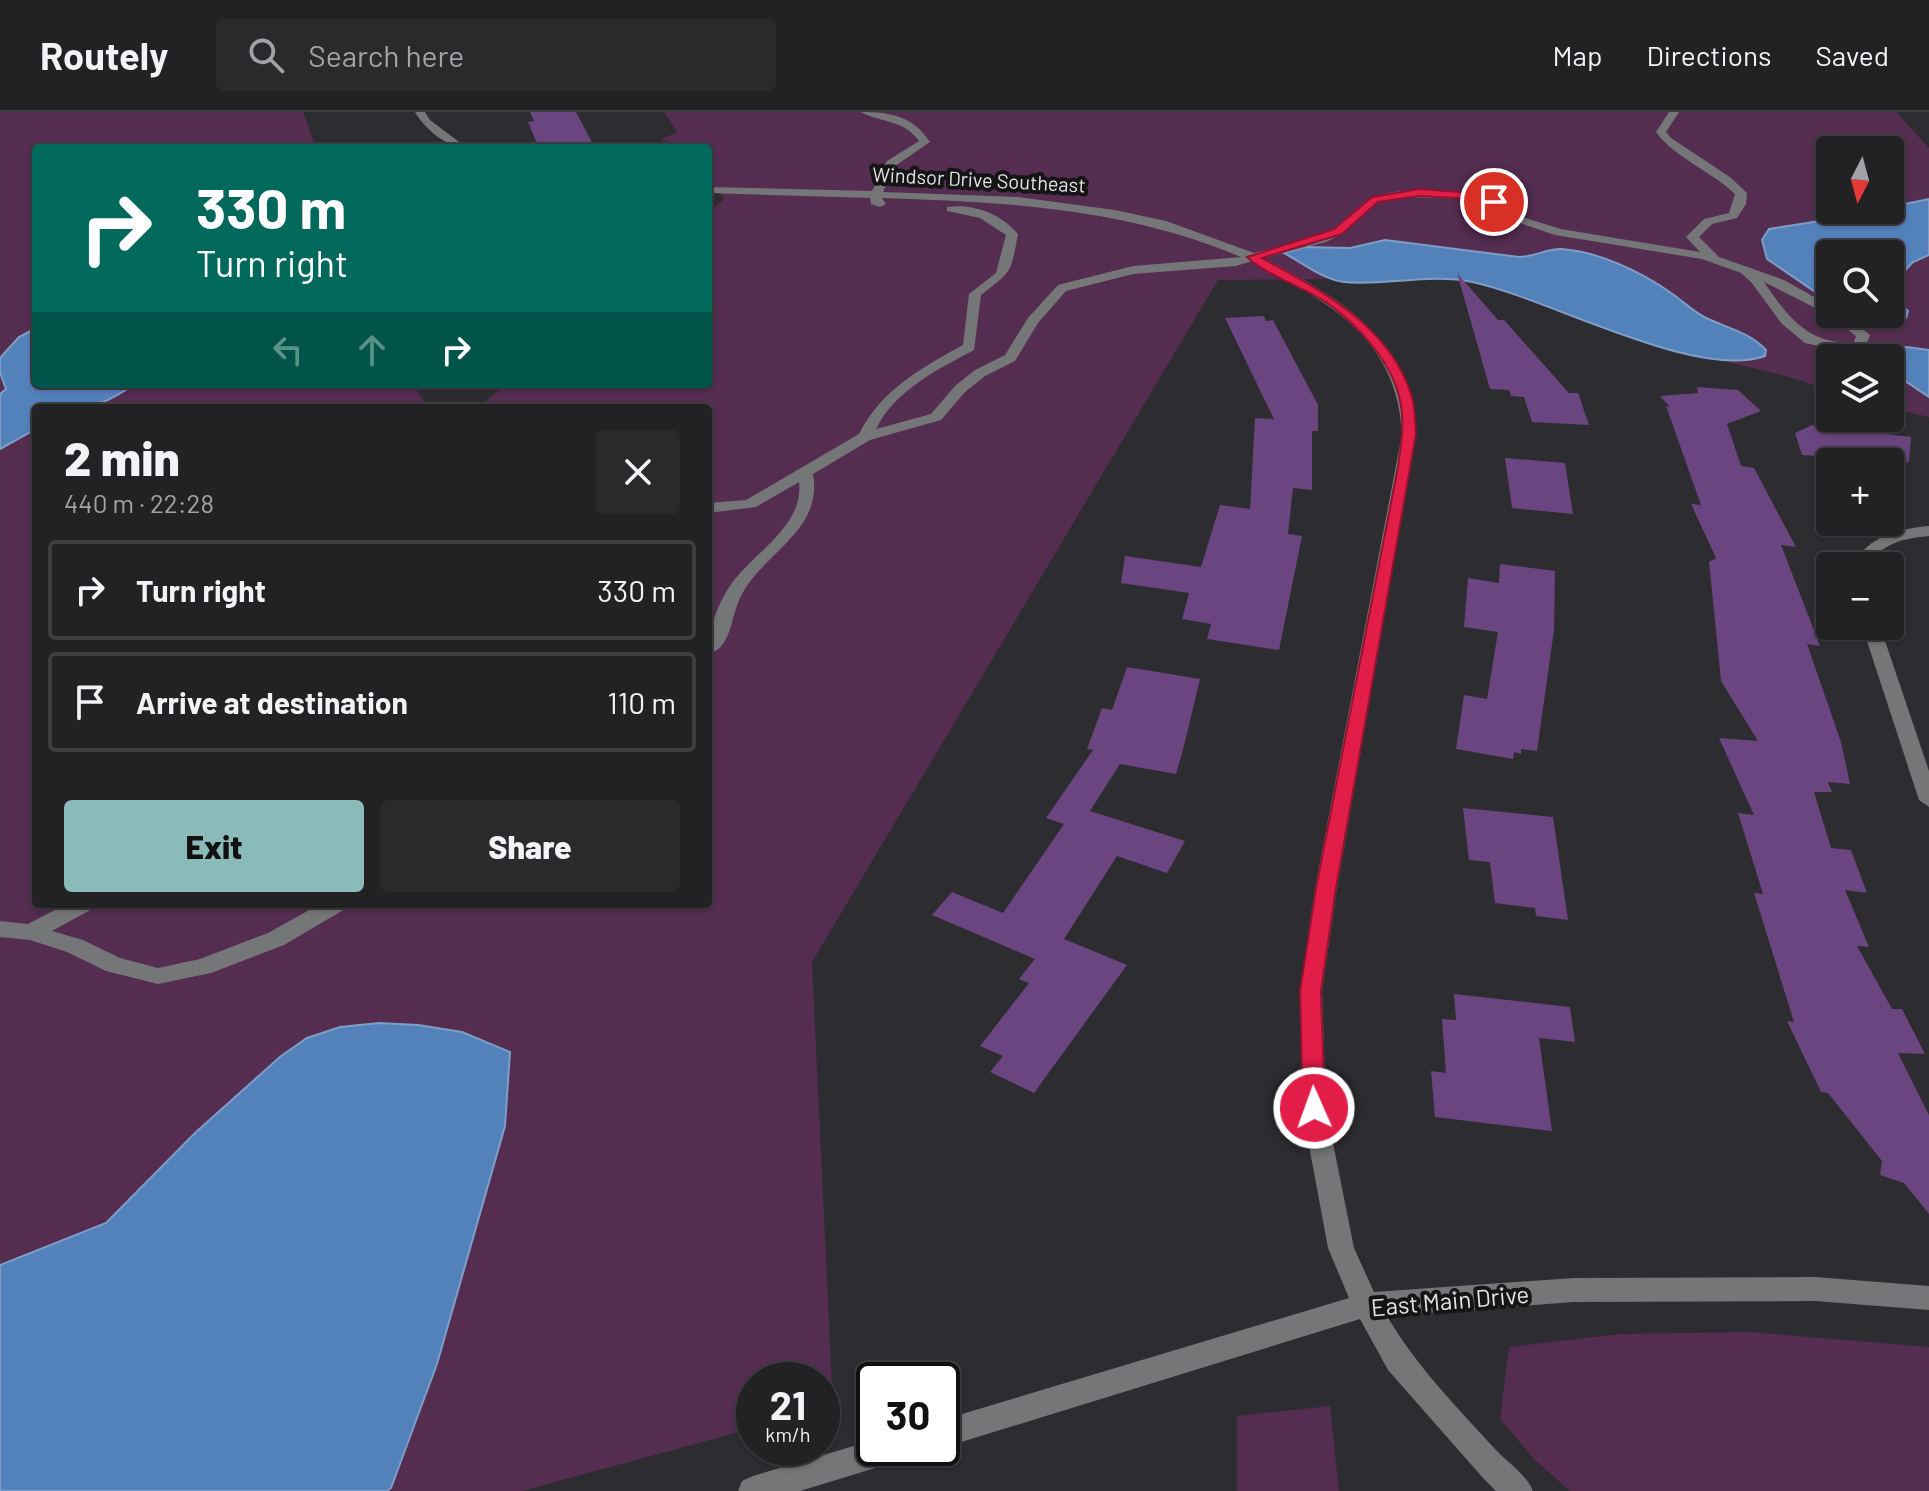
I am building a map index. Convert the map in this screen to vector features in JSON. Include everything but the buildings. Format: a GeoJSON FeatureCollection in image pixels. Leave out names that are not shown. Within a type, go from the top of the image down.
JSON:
{"type":"FeatureCollection","features":[{"type":"Feature","properties":{"kind":"street"},"geometry":{"type":"LineString","coordinates":[[420,112],[426,122],[456,144]]}},
{"type":"Feature","properties":{"kind":"street"},"geometry":{"type":"LineString","coordinates":[[865,437],[871,420],[907,384],[969,347],[975,294],[999,278],[1006,269],[1006,252],[1012,234],[990,216],[972,210],[886,206],[875,202],[887,168],[899,156],[915,151],[925,142],[903,120],[866,112]]}},
{"type":"Feature","properties":{"kind":"street"},"geometry":{"type":"LineString","coordinates":[[1674,112],[1662,126],[1661,132],[1667,140],[1726,179],[1741,193],[1740,204],[1733,216],[1708,221],[1692,237],[1716,260]]}},
{"type":"Feature","properties":{"kind":"street","name":"Windsor Drive Southeast"},"geometry":{"type":"LineString","coordinates":[[712,190],[1057,202],[1121,212],[1183,229],[1253,257],[1332,302],[1368,335],[1395,368],[1407,400],[1409,434],[1329,873],[1311,991],[1314,1108],[1341,1248],[1366,1305],[1398,1361],[1493,1468],[1518,1491]]}},
{"type":"Feature","properties":{"kind":"street"},"geometry":{"type":"LineString","coordinates":[[712,508],[750,504],[865,437],[936,417],[960,389],[980,373],[1010,358],[1033,321],[1062,288],[1133,270],[1212,265],[1253,257],[1338,231],[1375,199],[1419,192],[1474,196],[1508,208],[1521,220],[1559,232],[1671,249],[1716,260],[1780,283],[1816,303]]}},
{"type":"Feature","properties":{"kind":"street"},"geometry":{"type":"LineString","coordinates":[[1737,267],[1756,279],[1795,333],[1811,344],[1841,349],[1860,345],[1863,335],[1854,328]]}},
{"type":"Feature","properties":{"kind":"street"},"geometry":{"type":"LineString","coordinates":[[712,645],[722,634],[726,611],[741,581],[795,521],[808,496],[805,472]]}},
{"type":"Feature","properties":{"kind":"street"},"geometry":{"type":"LineString","coordinates":[[1871,552],[1874,547],[1902,534],[1929,531]]}},
{"type":"Feature","properties":{"kind":"street"},"geometry":{"type":"LineString","coordinates":[[1876,640],[1929,800]]}},
{"type":"Feature","properties":{"kind":"street"},"geometry":{"type":"LineString","coordinates":[[31,932],[76,908]]}},
{"type":"Feature","properties":{"kind":"street"},"geometry":{"type":"LineString","coordinates":[[0,929],[31,932],[75,946],[114,965],[158,976],[203,967],[276,939],[330,908]]}},
{"type":"Feature","properties":{"kind":"street","name":"East Main Drive"},"geometry":{"type":"LineString","coordinates":[[960,1429],[1366,1305],[1574,1290],[1815,1289],[1929,1298]]}},
{"type":"Feature","properties":{"kind":"street"},"geometry":{"type":"LineString","coordinates":[[753,1491],[856,1460]]}},
{"type":"Feature","properties":{"kind":"shaded area"},"geometry":{"type":"Polygon","coordinates":[[[0,112],[303,112],[315,144],[32,144],[32,388],[416,388],[426,404],[32,404],[32,908],[712,908],[712,404],[483,404],[501,388],[712,388],[712,210],[724,199],[712,182],[712,144],[673,144],[660,140],[677,132],[664,112],[1896,112],[1929,148],[1929,417],[1904,411],[1904,344],[1816,344],[1816,386],[1650,344],[1464,278],[1218,280],[812,962],[831,1362],[736,1362],[736,1433],[522,1491],[0,1491],[0,112]]]}},
{"type":"Feature","properties":{"kind":"shaded area"},"geometry":{"type":"Polygon","coordinates":[[[1749,1332],[1929,1347],[1929,1491],[1570,1491],[1535,1460],[1500,1419],[1509,1347],[1620,1334],[1749,1332]]]}},
{"type":"Feature","properties":{"kind":"shaded area"},"geometry":{"type":"Polygon","coordinates":[[[1330,1406],[1339,1491],[1237,1491],[1237,1416],[1330,1406]]]}},
{"type":"Feature","properties":{"kind":"water"},"geometry":{"type":"Polygon","coordinates":[[[1929,199],[1929,255],[1913,262],[1904,271],[1904,240],[1816,240],[1816,292],[1767,259],[1762,240],[1769,229],[1816,222],[1904,224],[1904,204],[1929,199]]]}},
{"type":"Feature","properties":{"kind":"water"},"geometry":{"type":"Polygon","coordinates":[[[1385,240],[1519,257],[1561,249],[1604,258],[1659,285],[1701,315],[1752,339],[1766,350],[1765,356],[1736,361],[1661,348],[1472,282],[1440,279],[1360,283],[1336,281],[1284,253],[1305,247],[1350,248],[1385,240]]]}},
{"type":"Feature","properties":{"kind":"water"},"geometry":{"type":"Polygon","coordinates":[[[32,330],[32,388],[128,388],[98,404],[32,404],[32,431],[0,449],[0,394],[6,389],[0,373],[0,358],[19,337],[32,330]]]}},
{"type":"Feature","properties":{"kind":"water"},"geometry":{"type":"Polygon","coordinates":[[[1904,348],[1929,350],[1929,397],[1904,380],[1904,348]]]}},
{"type":"Feature","properties":{"kind":"water"},"geometry":{"type":"Polygon","coordinates":[[[379,1023],[462,1032],[510,1052],[505,1126],[437,1364],[391,1488],[387,1491],[0,1491],[0,1265],[106,1223],[195,1133],[281,1056],[307,1038],[340,1027],[379,1023]]]}},
{"type":"Feature","properties":{"kind":"route"},"geometry":{"type":"LineString","coordinates":[[1314,1108],[1311,991],[1326,888],[1405,467],[1409,434],[1407,400],[1395,368],[1368,335],[1332,302],[1253,257],[1322,239],[1338,231],[1375,199],[1419,192],[1474,196],[1494,202]]}}]}
